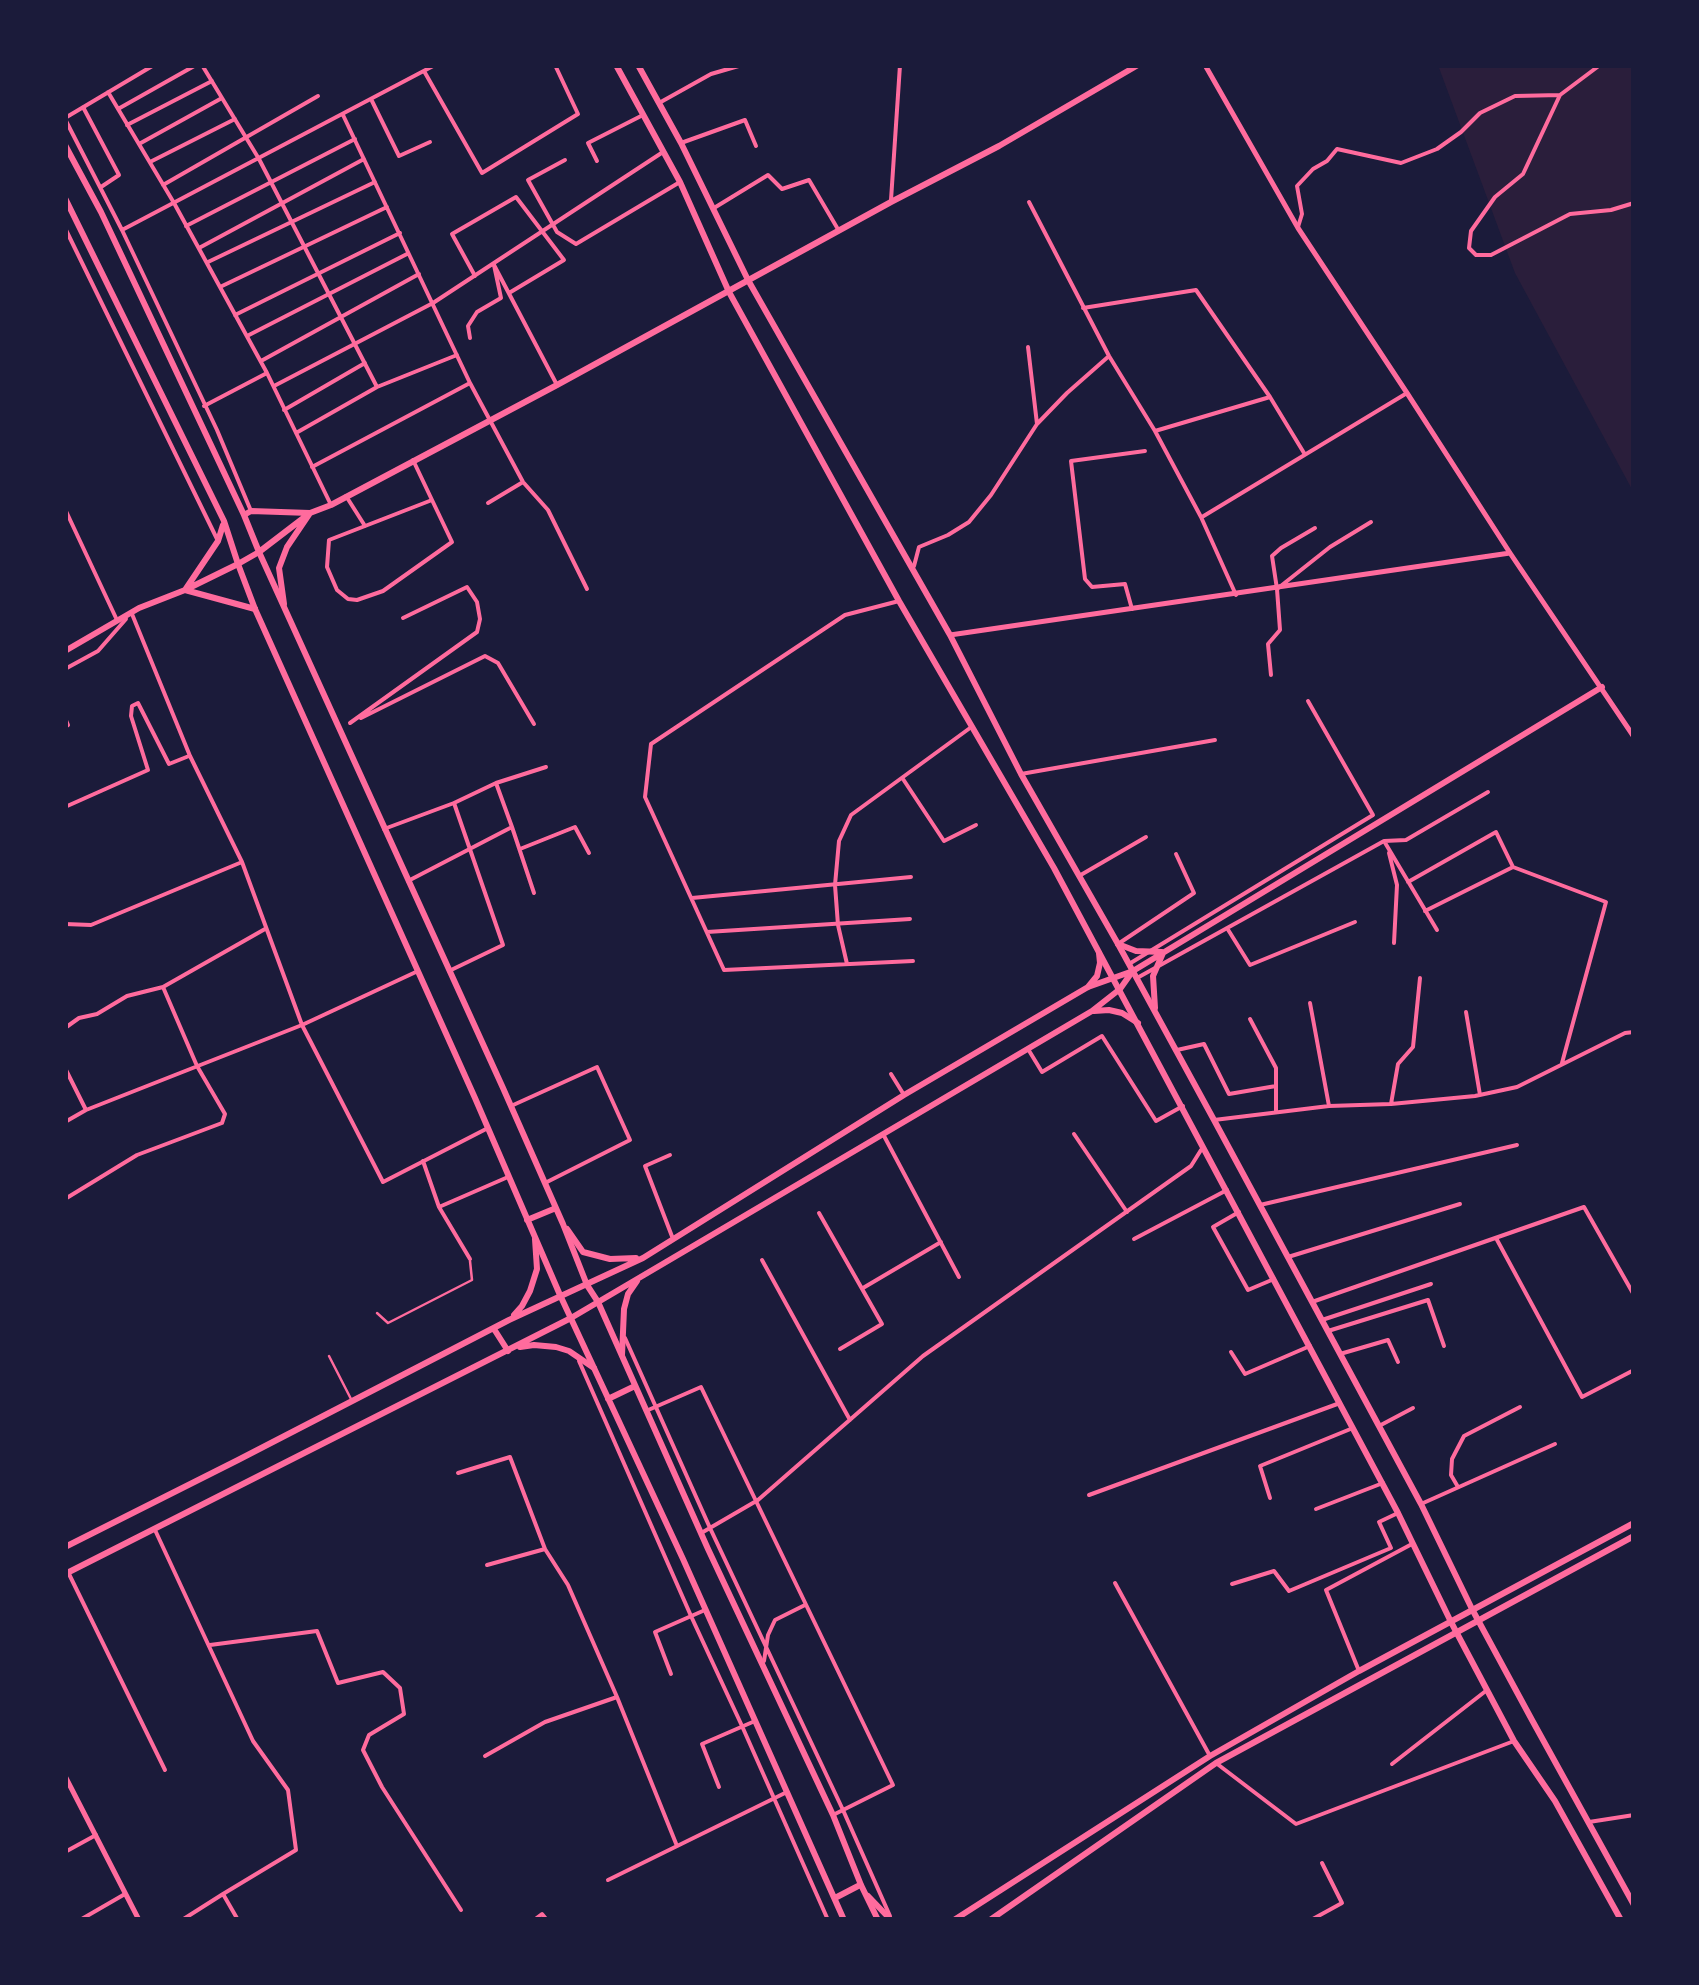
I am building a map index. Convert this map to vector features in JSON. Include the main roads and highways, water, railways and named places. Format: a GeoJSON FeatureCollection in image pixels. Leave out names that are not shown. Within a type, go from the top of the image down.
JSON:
{"type":"FeatureCollection","features":[{"type":"Feature","properties":{"kind":"main road"},"geometry":{"type":"LineString","coordinates":[[616,65],[680,182],[728,292],[899,601],[1095,942],[1383,1483],[1514,1741],[1555,1800],[1621,1920]]}},
{"type":"Feature","properties":{"kind":"main road"},"geometry":{"type":"LineString","coordinates":[[638,65],[748,280],[914,570],[1021,774],[1156,1012],[1421,1504],[1472,1609],[1634,1905]]}},
{"type":"Feature","properties":{"kind":"main road"},"geometry":{"type":"LineString","coordinates":[[65,651],[131,612],[238,564],[310,514],[999,146],[1138,65]]}},
{"type":"Feature","properties":{"kind":"main road"},"geometry":{"type":"LineString","coordinates":[[65,145],[102,212],[248,513],[259,552],[511,1106],[587,1285],[878,1920]]}},
{"type":"Feature","properties":{"kind":"main road"},"geometry":{"type":"LineString","coordinates":[[65,198],[224,521],[255,609],[844,1920]]}},
{"type":"Feature","properties":{"kind":"main road"},"geometry":{"type":"LineString","coordinates":[[248,513],[310,514]]}},
{"type":"Feature","properties":{"kind":"main road"},"geometry":{"type":"LineString","coordinates":[[284,606],[279,568],[287,547],[310,514]]}},
{"type":"Feature","properties":{"kind":"main road"},"geometry":{"type":"LineString","coordinates":[[185,590],[218,540],[224,521]]}},
{"type":"Feature","properties":{"kind":"main road"},"geometry":{"type":"LineString","coordinates":[[185,590],[255,609]]}},
{"type":"Feature","properties":{"kind":"main road"},"geometry":{"type":"LineString","coordinates":[[65,1547],[509,1320],[643,1258],[904,1095],[1088,987],[1133,971],[1602,687]]}},
{"type":"Feature","properties":{"kind":"main road"},"geometry":{"type":"LineString","coordinates":[[1088,987],[1100,964],[1095,942]]}},
{"type":"Feature","properties":{"kind":"main road"},"geometry":{"type":"LineString","coordinates":[[1118,944],[1136,951],[1164,952]]}},
{"type":"Feature","properties":{"kind":"main road"},"geometry":{"type":"LineString","coordinates":[[1156,1012],[1153,976],[1164,952]]}},
{"type":"Feature","properties":{"kind":"main road"},"geometry":{"type":"LineString","coordinates":[[67,1573],[571,1318],[1092,1011],[1120,989],[1133,971]]}},
{"type":"Feature","properties":{"kind":"main road"},"geometry":{"type":"LineString","coordinates":[[1092,1011],[1122,1013],[1140,1025]]}},
{"type":"Feature","properties":{"kind":"main road"},"geometry":{"type":"LineString","coordinates":[[528,1220],[556,1208]]}},
{"type":"Feature","properties":{"kind":"main road"},"geometry":{"type":"LineString","coordinates":[[563,1224],[583,1252],[610,1259],[643,1258]]}},
{"type":"Feature","properties":{"kind":"main road"},"geometry":{"type":"LineString","coordinates":[[509,1320],[522,1306],[537,1269],[535,1238]]}},
{"type":"Feature","properties":{"kind":"main road"},"geometry":{"type":"LineString","coordinates":[[656,1250],[663,1264]]}},
{"type":"Feature","properties":{"kind":"main road"},"geometry":{"type":"LineString","coordinates":[[622,1356],[628,1294],[639,1278]]}},
{"type":"Feature","properties":{"kind":"main road"},"geometry":{"type":"LineString","coordinates":[[494,1329],[511,1349]]}},
{"type":"Feature","properties":{"kind":"main road"},"geometry":{"type":"LineString","coordinates":[[511,1349],[556,1347],[594,1368]]}},
{"type":"Feature","properties":{"kind":"main road"},"geometry":{"type":"LineString","coordinates":[[608,1399],[635,1386]]}},
{"type":"Feature","properties":{"kind":"main road"},"geometry":{"type":"LineString","coordinates":[[954,1920],[1210,1756],[1472,1609],[1634,1524]]}},
{"type":"Feature","properties":{"kind":"main road"},"geometry":{"type":"LineString","coordinates":[[990,1920],[1216,1763],[1634,1536]]}},
{"type":"Feature","properties":{"kind":"main road"},"geometry":{"type":"LineString","coordinates":[[834,1898],[863,1889]]}},
{"type":"Feature","properties":{"kind":"main road"},"geometry":{"type":"LineString","coordinates":[[863,1889],[891,1920]]}}]}
